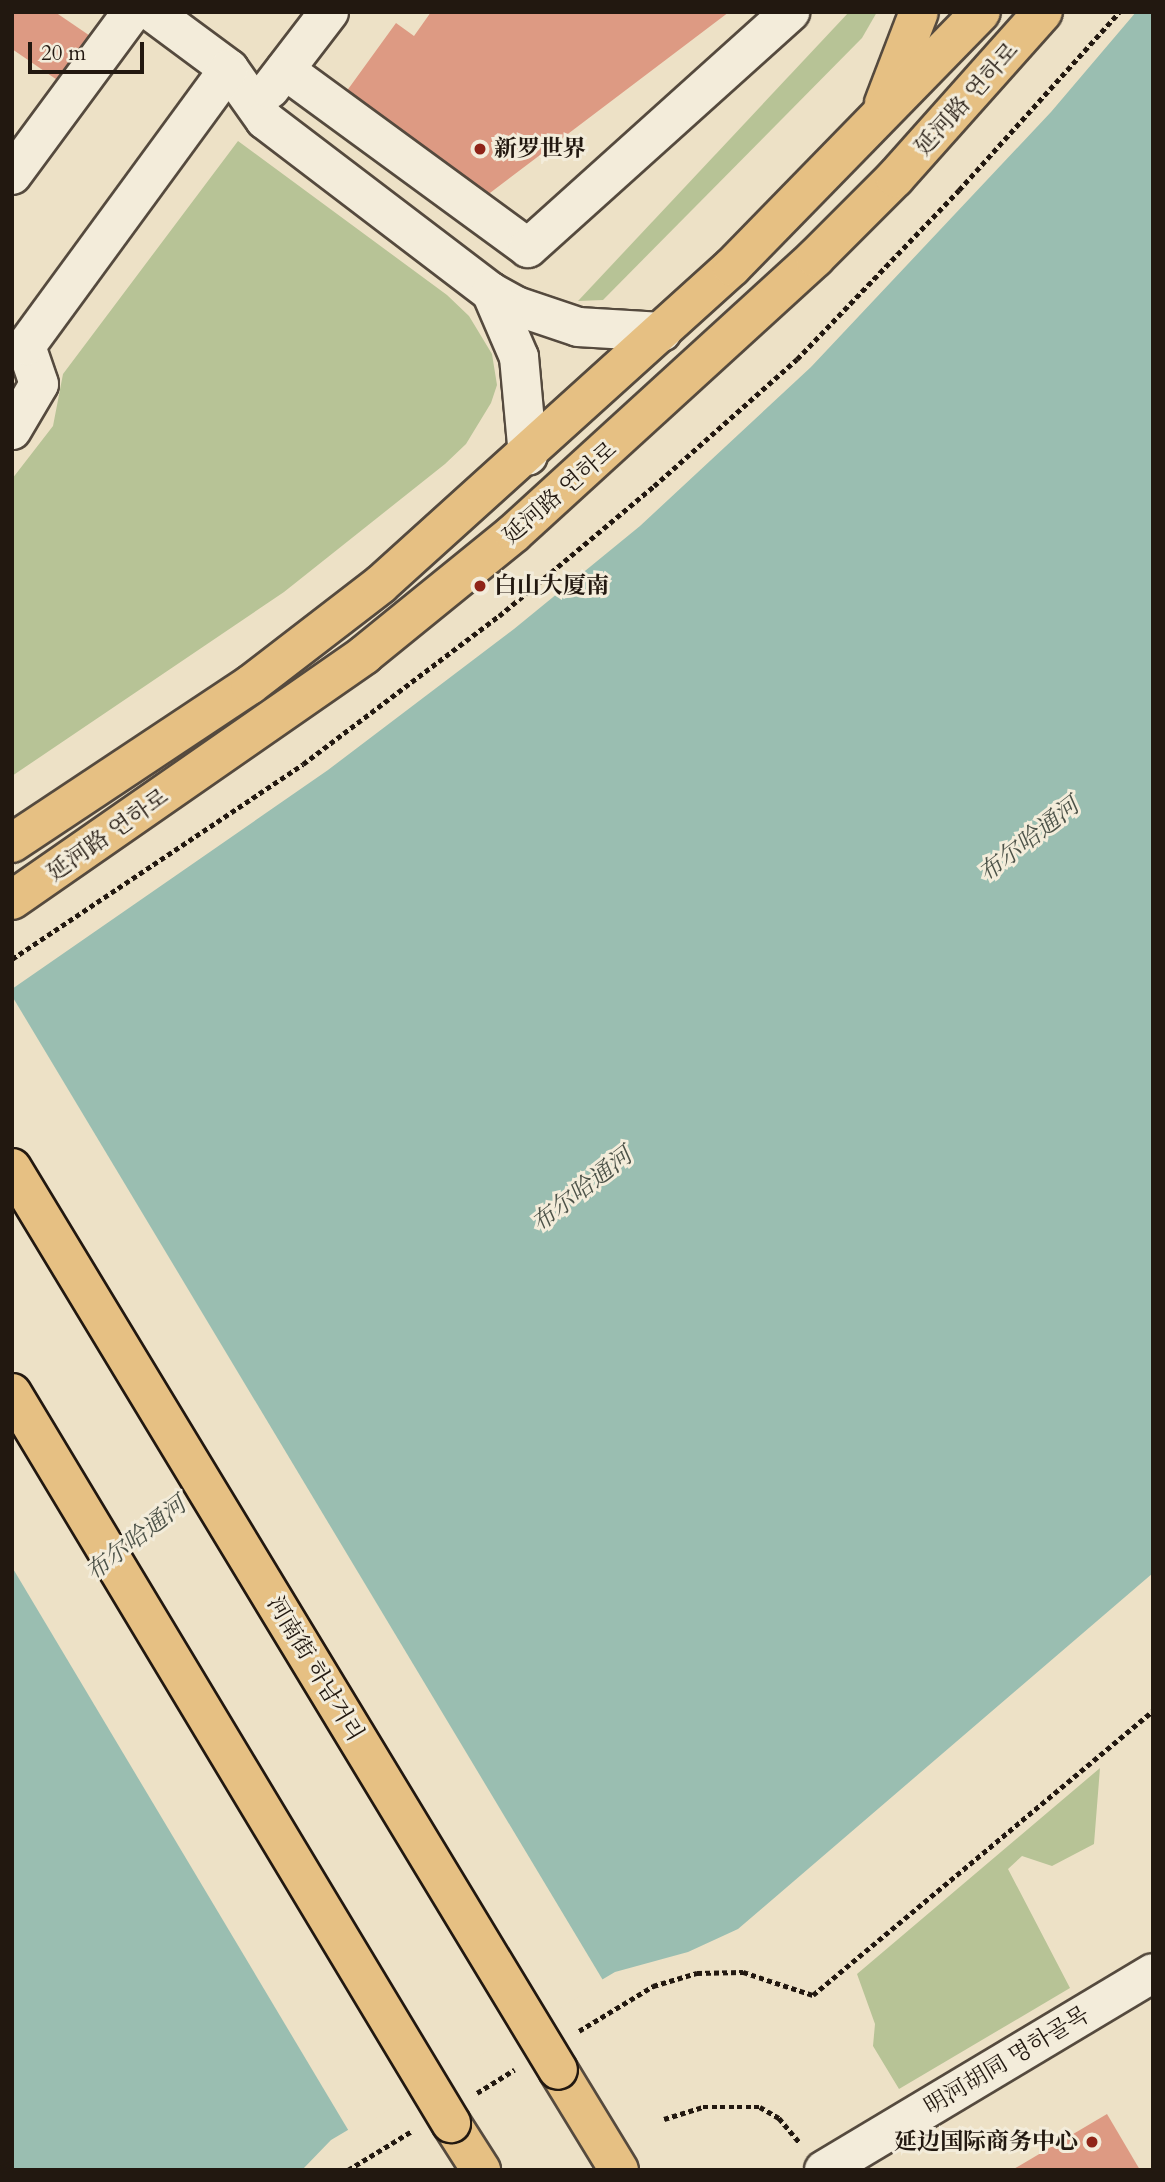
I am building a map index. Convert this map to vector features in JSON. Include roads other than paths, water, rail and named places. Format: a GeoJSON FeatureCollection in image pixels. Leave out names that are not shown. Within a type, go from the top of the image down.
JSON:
{"type":"FeatureCollection","features":[{"type":"Feature","properties":{"kind":"main road"},"geometry":{"type":"LineString","coordinates":[[877,117],[919,12]]}},
{"type":"Feature","properties":{"kind":"main road","name":"延河路 연하로"},"geometry":{"type":"LineString","coordinates":[[12,843],[260,677],[381,584],[528,456],[662,332],[981,12]]}},
{"type":"Feature","properties":{"kind":"main road","name":"延河路 연하로"},"geometry":{"type":"LineString","coordinates":[[12,900],[364,655],[514,533],[816,258],[895,178],[1043,12]]}},
{"type":"Feature","properties":{"kind":"main road","name":"河南街 하남거리"},"geometry":{"type":"LineString","coordinates":[[12,1168],[619,2170]]}},
{"type":"Feature","properties":{"kind":"main road"},"geometry":{"type":"LineString","coordinates":[[12,1393],[445,2116],[481,2170]]}},
{"type":"Feature","properties":{"kind":"street"},"geometry":{"type":"LineString","coordinates":[[12,175],[132,12]]}},
{"type":"Feature","properties":{"kind":"street"},"geometry":{"type":"LineString","coordinates":[[152,12],[193,24],[229,69],[254,110],[491,292],[516,306],[578,327],[662,332]]}},
{"type":"Feature","properties":{"kind":"street"},"geometry":{"type":"LineString","coordinates":[[254,110],[329,12]]}},
{"type":"Feature","properties":{"kind":"street"},"geometry":{"type":"LineString","coordinates":[[285,70],[528,248],[790,12]]}},
{"type":"Feature","properties":{"kind":"street"},"geometry":{"type":"LineString","coordinates":[[12,430],[39,384],[19,341],[229,69]]}},
{"type":"Feature","properties":{"kind":"street"},"geometry":{"type":"LineString","coordinates":[[491,292],[519,356],[528,456]]}},
{"type":"Feature","properties":{"kind":"street","name":"明河胡同 명하골목"},"geometry":{"type":"LineString","coordinates":[[814,2159],[1153,1973]]}},
{"type":"Feature","properties":{"kind":"water","name":"布尔哈通河"},"geometry":{"type":"Polygon","coordinates":[[[1136,12],[1153,12],[1153,1573],[738,1929],[688,1952],[615,1972],[331,2140],[302,2170],[12,2170],[12,989],[328,770],[514,629],[640,526],[811,367],[1051,112],[1136,12]]]}},
{"type":"Feature","properties":{"kind":"place","name":"新罗世界"},"geometry":{"type":"Point","coordinates":[480,149]}},
{"type":"Feature","properties":{"kind":"place","name":"白山大厦南"},"geometry":{"type":"Point","coordinates":[480,586]}},
{"type":"Feature","properties":{"kind":"place","name":"延边国际商务中心"},"geometry":{"type":"Point","coordinates":[1092,2142]}}]}
